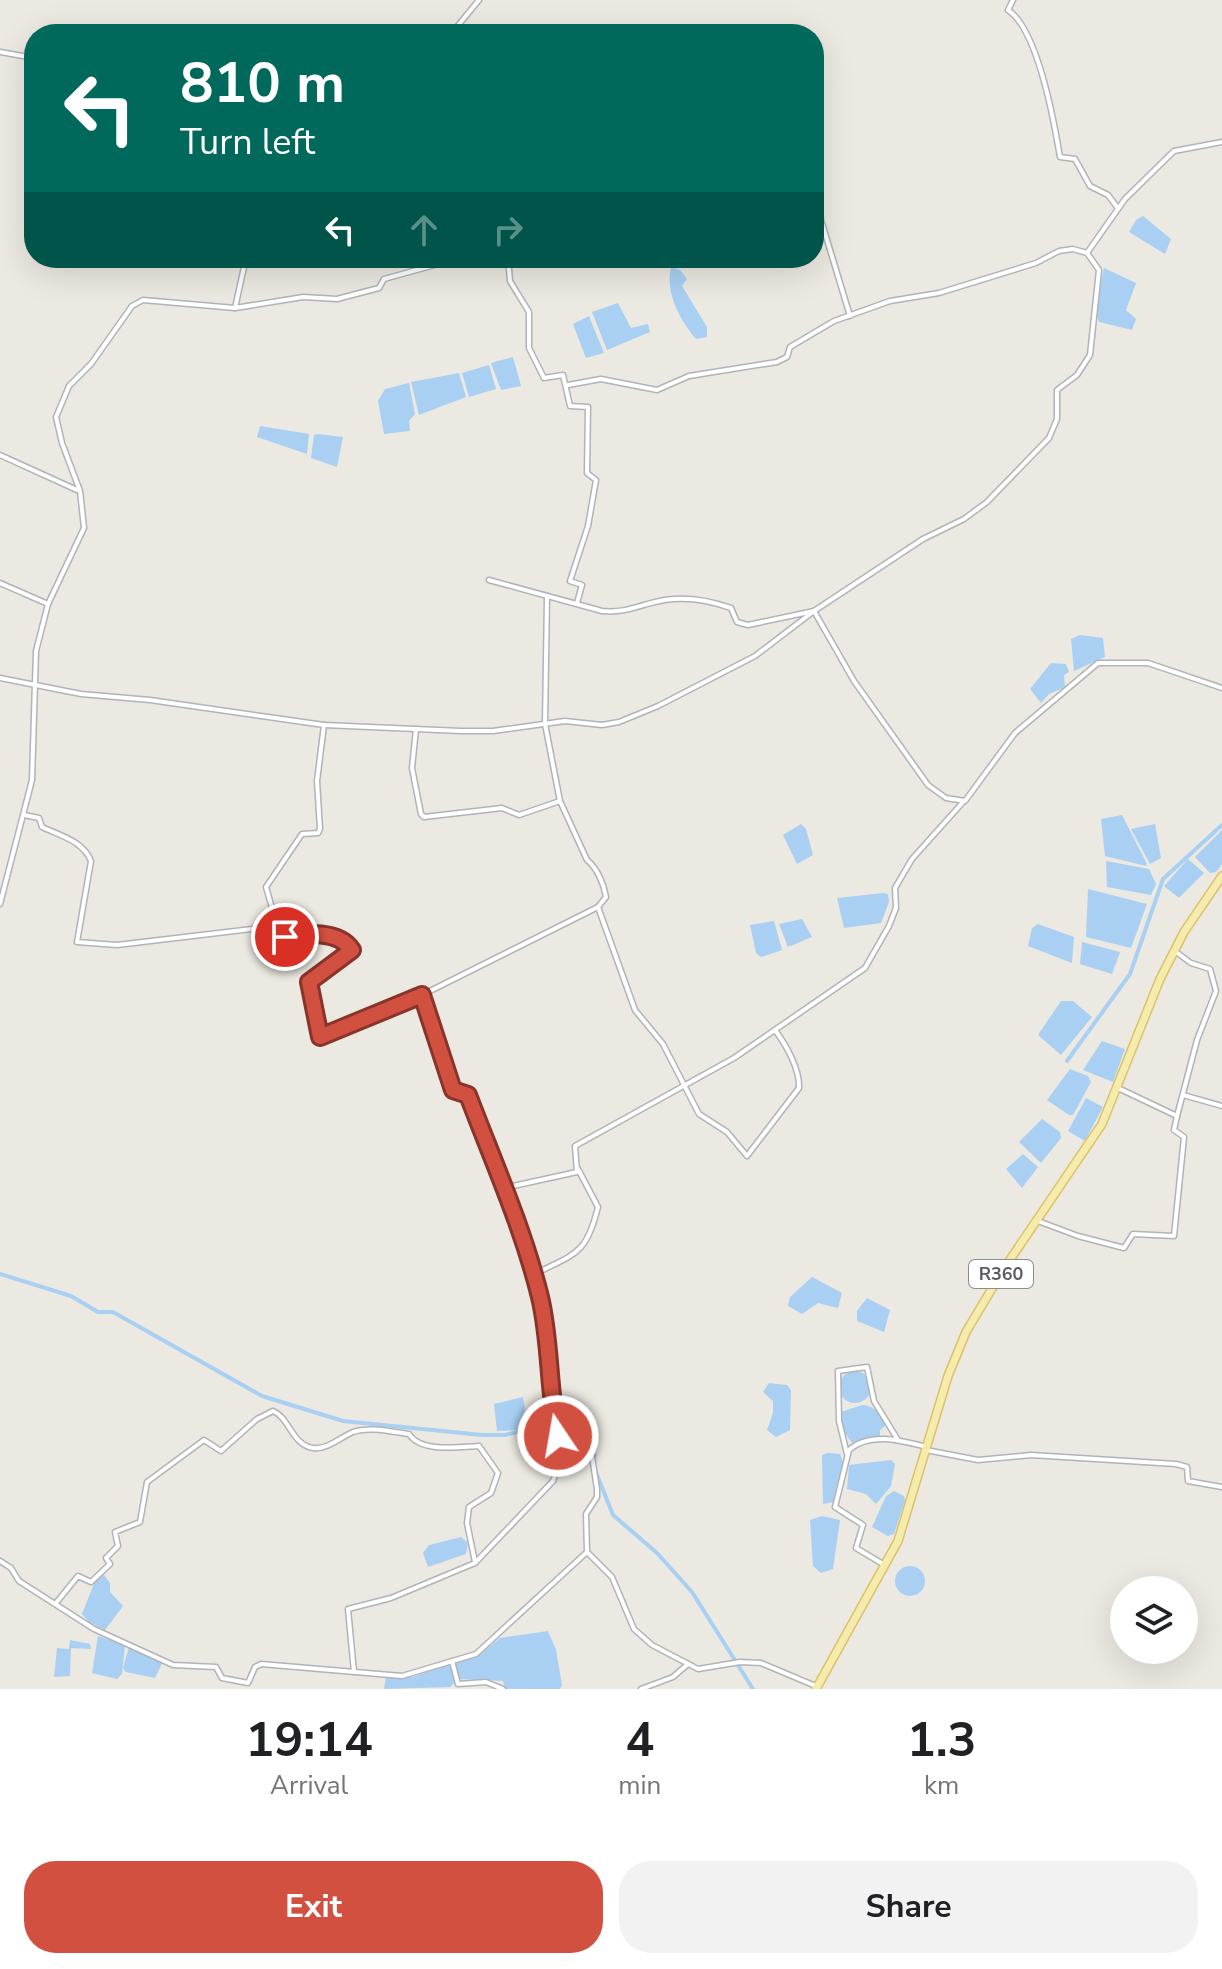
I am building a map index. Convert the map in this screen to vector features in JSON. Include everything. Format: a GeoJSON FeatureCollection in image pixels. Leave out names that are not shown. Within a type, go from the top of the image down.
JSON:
{"type":"FeatureCollection","features":[{"type":"Feature","properties":{"kind":"main road","name":"R360"},"geometry":{"type":"LineString","coordinates":[[817,1688],[886,1566],[948,1376],[966,1332],[1089,1146],[1118,1088],[1151,1000],[1174,951],[1222,876]]}},
{"type":"Feature","properties":{"kind":"street"},"geometry":{"type":"LineString","coordinates":[[459,24],[479,0]]}},
{"type":"Feature","properties":{"kind":"street"},"geometry":{"type":"LineString","coordinates":[[1013,0],[1008,10],[1017,16],[1029,40],[1049,102],[1060,157],[1075,159],[1090,186],[1108,195],[1117,207]]}},
{"type":"Feature","properties":{"kind":"street"},"geometry":{"type":"LineString","coordinates":[[0,52],[24,56]]}},
{"type":"Feature","properties":{"kind":"street"},"geometry":{"type":"LineString","coordinates":[[1087,253],[1117,207],[1174,151],[1222,142]]}},
{"type":"Feature","properties":{"kind":"street"},"geometry":{"type":"LineString","coordinates":[[824,230],[850,316]]}},
{"type":"Feature","properties":{"kind":"street"},"geometry":{"type":"LineString","coordinates":[[0,678],[37,687],[324,725],[493,731],[545,724],[619,722],[755,656],[814,611],[923,539],[964,519],[987,502],[1049,438],[1057,419],[1057,390],[1084,368],[1093,340],[1099,270],[1087,253],[1073,249],[1059,251],[1036,263],[939,293],[890,301],[850,316],[802,339],[790,347],[787,357],[777,362],[689,376],[657,390],[601,379],[568,385]]}},
{"type":"Feature","properties":{"kind":"street"},"geometry":{"type":"LineString","coordinates":[[235,308],[244,268]]}},
{"type":"Feature","properties":{"kind":"street"},"geometry":{"type":"LineString","coordinates":[[0,904],[2,883],[32,780],[36,651],[48,604],[84,528],[80,491],[56,423],[61,398],[91,364],[132,306],[143,300],[235,308],[303,297],[337,299],[379,288],[384,279],[424,268]]}},
{"type":"Feature","properties":{"kind":"street"},"geometry":{"type":"LineString","coordinates":[[509,268],[510,281],[529,312],[529,348],[544,378],[563,375],[568,385],[570,406],[588,407],[587,473],[596,480],[588,526],[570,581],[582,585],[577,603]]}},
{"type":"Feature","properties":{"kind":"street"},"geometry":{"type":"LineString","coordinates":[[0,455],[80,491]]}},
{"type":"Feature","properties":{"kind":"street"},"geometry":{"type":"LineString","coordinates":[[489,580],[621,612],[653,602],[706,599],[731,608],[737,622],[748,625],[814,611]]}},
{"type":"Feature","properties":{"kind":"street"},"geometry":{"type":"LineString","coordinates":[[0,583],[48,604]]}},
{"type":"Feature","properties":{"kind":"street"},"geometry":{"type":"LineString","coordinates":[[324,725],[317,781],[320,829],[318,833],[302,834],[268,881],[277,933],[285,937],[328,936],[340,939],[352,950],[309,982],[320,1037],[422,995],[598,907],[606,897],[605,889],[593,865],[587,860],[560,801],[545,724],[547,596]]}},
{"type":"Feature","properties":{"kind":"street"},"geometry":{"type":"LineString","coordinates":[[814,611],[854,681],[928,785],[946,798],[965,801]]}},
{"type":"Feature","properties":{"kind":"street"},"geometry":{"type":"LineString","coordinates":[[533,1275],[580,1251],[591,1235],[598,1207],[578,1169],[575,1146],[683,1087],[775,1030],[865,968],[893,917],[895,888],[912,859],[965,801],[1015,733],[1068,687],[1098,663],[1128,660],[1148,663],[1222,688]]}},
{"type":"Feature","properties":{"kind":"street"},"geometry":{"type":"LineString","coordinates":[[416,729],[412,768],[424,817],[502,808],[519,815],[560,801]]}},
{"type":"Feature","properties":{"kind":"street"},"geometry":{"type":"LineString","coordinates":[[24,815],[39,818],[42,827],[87,850],[91,861],[77,942],[117,945],[278,926]]}},
{"type":"Feature","properties":{"kind":"street"},"geometry":{"type":"LineString","coordinates":[[598,907],[635,1010],[663,1044],[699,1114],[727,1132],[747,1156],[799,1088],[800,1080],[785,1044],[775,1030]]}},
{"type":"Feature","properties":{"kind":"street"},"geometry":{"type":"LineString","coordinates":[[1038,1221],[1124,1248],[1133,1234],[1174,1236],[1184,1137],[1174,1130],[1197,1040],[1216,991],[1210,969],[1191,963],[1174,951]]}},
{"type":"Feature","properties":{"kind":"street"},"geometry":{"type":"LineString","coordinates":[[354,1672],[348,1609],[391,1598],[475,1563],[553,1481],[559,1464],[558,1436],[551,1405],[549,1345],[533,1275],[468,1095],[453,1090],[422,995]]}},
{"type":"Feature","properties":{"kind":"street"},"geometry":{"type":"LineString","coordinates":[[1212,1001],[1222,1003]]}},
{"type":"Feature","properties":{"kind":"street"},"geometry":{"type":"LineString","coordinates":[[1118,1088],[1177,1116]]}},
{"type":"Feature","properties":{"kind":"street"},"geometry":{"type":"LineString","coordinates":[[1183,1095],[1222,1106]]}},
{"type":"Feature","properties":{"kind":"street"},"geometry":{"type":"LineString","coordinates":[[504,1188],[577,1172],[578,1169]]}},
{"type":"Feature","properties":{"kind":"street"},"geometry":{"type":"LineString","coordinates":[[848,1456],[839,1421],[838,1371],[867,1367],[874,1401],[898,1440]]}},
{"type":"Feature","properties":{"kind":"street"},"geometry":{"type":"LineString","coordinates":[[56,1603],[78,1576],[91,1582],[110,1564],[106,1558],[118,1546],[115,1532],[140,1522],[147,1482],[204,1440],[221,1451],[257,1419],[273,1411],[280,1414],[298,1439],[309,1447],[323,1447],[365,1430],[409,1434],[417,1443],[436,1447],[479,1446],[498,1473],[491,1493],[469,1507],[467,1523],[475,1563]]}},
{"type":"Feature","properties":{"kind":"street"},"geometry":{"type":"LineString","coordinates":[[558,1436],[583,1433],[591,1450],[597,1497],[586,1514],[587,1552],[612,1577],[641,1637],[698,1669],[740,1662],[772,1665],[817,1688]]}},
{"type":"Feature","properties":{"kind":"street"},"geometry":{"type":"LineString","coordinates":[[886,1566],[856,1548],[863,1525],[835,1507],[848,1456],[856,1444],[898,1440],[978,1460],[1031,1455],[1176,1464],[1187,1467],[1188,1481],[1222,1487]]}},
{"type":"Feature","properties":{"kind":"street"},"geometry":{"type":"LineString","coordinates":[[242,1689],[255,1667],[261,1664],[402,1676],[476,1654],[587,1552]]}},
{"type":"Feature","properties":{"kind":"street"},"geometry":{"type":"LineString","coordinates":[[0,1561],[11,1568],[19,1581],[94,1629],[173,1665],[216,1667],[222,1678],[248,1683]]}},
{"type":"Feature","properties":{"kind":"street"},"geometry":{"type":"LineString","coordinates":[[452,1661],[458,1684],[486,1682],[503,1689]]}},
{"type":"Feature","properties":{"kind":"street"},"geometry":{"type":"LineString","coordinates":[[641,1689],[673,1677],[688,1664]]}},
{"type":"Feature","properties":{"kind":"water"},"geometry":{"type":"Polygon","coordinates":[[[1143,216],[1171,239],[1165,254],[1129,232],[1136,220],[1143,216]]]}},
{"type":"Feature","properties":{"kind":"water"},"geometry":{"type":"Polygon","coordinates":[[[671,268],[674,268],[687,279],[682,286],[707,327],[707,337],[696,339],[679,315],[672,296],[671,268]]]}},
{"type":"Feature","properties":{"kind":"water"},"geometry":{"type":"Polygon","coordinates":[[[1104,268],[1136,283],[1126,310],[1136,319],[1132,330],[1099,322],[1095,310],[1104,268]]]}},
{"type":"Feature","properties":{"kind":"water"},"geometry":{"type":"Polygon","coordinates":[[[618,303],[631,328],[648,324],[650,332],[607,350],[592,312],[618,303]]]}},
{"type":"Feature","properties":{"kind":"water"},"geometry":{"type":"Polygon","coordinates":[[[589,316],[604,353],[586,358],[573,324],[589,316]]]}},
{"type":"Feature","properties":{"kind":"water"},"geometry":{"type":"Polygon","coordinates":[[[513,357],[521,386],[501,390],[491,363],[513,357]]]}},
{"type":"Feature","properties":{"kind":"water"},"geometry":{"type":"Polygon","coordinates":[[[489,365],[496,389],[469,397],[462,373],[489,365]]]}},
{"type":"Feature","properties":{"kind":"water"},"geometry":{"type":"Polygon","coordinates":[[[459,373],[466,397],[419,415],[411,382],[459,373]]]}},
{"type":"Feature","properties":{"kind":"water"},"geometry":{"type":"Polygon","coordinates":[[[409,383],[415,414],[409,421],[410,431],[384,434],[378,401],[385,389],[409,383]]]}},
{"type":"Feature","properties":{"kind":"water"},"geometry":{"type":"Polygon","coordinates":[[[260,426],[309,434],[307,454],[257,437],[260,426]]]}},
{"type":"Feature","properties":{"kind":"water"},"geometry":{"type":"Polygon","coordinates":[[[314,435],[343,437],[337,467],[311,458],[314,435]]]}},
{"type":"Feature","properties":{"kind":"water"},"geometry":{"type":"Polygon","coordinates":[[[1080,635],[1103,638],[1105,657],[1074,671],[1071,639],[1080,635]]]}},
{"type":"Feature","properties":{"kind":"water"},"geometry":{"type":"Polygon","coordinates":[[[1051,663],[1066,664],[1069,672],[1064,675],[1065,687],[1049,694],[1041,703],[1030,689],[1051,663]]]}},
{"type":"Feature","properties":{"kind":"water"},"geometry":{"type":"Polygon","coordinates":[[[1122,815],[1146,866],[1105,856],[1101,819],[1122,815]]]}},
{"type":"Feature","properties":{"kind":"water"},"geometry":{"type":"Polygon","coordinates":[[[801,824],[806,829],[813,855],[797,864],[783,835],[801,824]]]}},
{"type":"Feature","properties":{"kind":"water"},"geometry":{"type":"Polygon","coordinates":[[[1155,824],[1161,858],[1150,864],[1131,829],[1155,824]]]}},
{"type":"Feature","properties":{"kind":"water"},"geometry":{"type":"Polygon","coordinates":[[[1222,830],[1222,864],[1216,872],[1210,873],[1195,857],[1222,830]]]}},
{"type":"Feature","properties":{"kind":"water"},"geometry":{"type":"Polygon","coordinates":[[[1188,859],[1204,873],[1179,898],[1164,886],[1188,859]]]}},
{"type":"Feature","properties":{"kind":"water"},"geometry":{"type":"Polygon","coordinates":[[[1106,861],[1149,869],[1156,884],[1151,895],[1107,887],[1106,861]]]}},
{"type":"Feature","properties":{"kind":"water"},"geometry":{"type":"Polygon","coordinates":[[[1088,889],[1147,904],[1131,948],[1086,937],[1088,889]]]}},
{"type":"Feature","properties":{"kind":"water"},"geometry":{"type":"Polygon","coordinates":[[[888,894],[889,902],[881,923],[844,928],[837,898],[888,894]]]}},
{"type":"Feature","properties":{"kind":"water"},"geometry":{"type":"Polygon","coordinates":[[[802,919],[812,937],[788,947],[779,924],[802,919]]]}},
{"type":"Feature","properties":{"kind":"water"},"geometry":{"type":"Polygon","coordinates":[[[774,921],[782,950],[761,957],[756,953],[750,925],[774,921]]]}},
{"type":"Feature","properties":{"kind":"water"},"geometry":{"type":"Polygon","coordinates":[[[1038,924],[1074,937],[1072,963],[1028,946],[1032,928],[1038,924]]]}},
{"type":"Feature","properties":{"kind":"water"},"geometry":{"type":"Polygon","coordinates":[[[1082,942],[1120,952],[1112,974],[1080,964],[1082,942]]]}},
{"type":"Feature","properties":{"kind":"water"},"geometry":{"type":"Polygon","coordinates":[[[1061,1001],[1073,1001],[1092,1017],[1061,1055],[1038,1035],[1061,1001]]]}},
{"type":"Feature","properties":{"kind":"water"},"geometry":{"type":"Polygon","coordinates":[[[1102,1041],[1125,1049],[1113,1082],[1083,1070],[1102,1041]]]}},
{"type":"Feature","properties":{"kind":"water"},"geometry":{"type":"Polygon","coordinates":[[[1070,1069],[1088,1076],[1091,1082],[1073,1115],[1047,1100],[1070,1069]]]}},
{"type":"Feature","properties":{"kind":"water"},"geometry":{"type":"Polygon","coordinates":[[[1086,1098],[1103,1107],[1085,1141],[1068,1131],[1086,1098]]]}},
{"type":"Feature","properties":{"kind":"water"},"geometry":{"type":"Polygon","coordinates":[[[1042,1119],[1060,1132],[1061,1138],[1041,1163],[1019,1142],[1042,1119]]]}},
{"type":"Feature","properties":{"kind":"water"},"geometry":{"type":"Polygon","coordinates":[[[1023,1154],[1038,1167],[1022,1188],[1006,1169],[1023,1154]]]}},
{"type":"Feature","properties":{"kind":"water"},"geometry":{"type":"Polygon","coordinates":[[[812,1277],[842,1293],[838,1308],[818,1303],[802,1314],[788,1306],[790,1297],[812,1277]]]}},
{"type":"Feature","properties":{"kind":"water"},"geometry":{"type":"Polygon","coordinates":[[[867,1298],[890,1310],[884,1332],[857,1321],[857,1311],[867,1298]]]}},
{"type":"Feature","properties":{"kind":"water"},"geometry":{"type":"Polygon","coordinates":[[[855,1371],[866,1376],[871,1387],[866,1398],[855,1403],[844,1398],[839,1387],[844,1376],[855,1371]]]}},
{"type":"Feature","properties":{"kind":"water"},"geometry":{"type":"Polygon","coordinates":[[[769,1383],[787,1385],[791,1390],[790,1430],[776,1437],[767,1430],[773,1413],[773,1401],[763,1392],[769,1383]]]}},
{"type":"Feature","properties":{"kind":"water"},"geometry":{"type":"Polygon","coordinates":[[[523,1397],[528,1426],[519,1430],[497,1431],[494,1404],[523,1397]]]}},
{"type":"Feature","properties":{"kind":"water"},"geometry":{"type":"Polygon","coordinates":[[[862,1405],[878,1411],[885,1426],[880,1430],[880,1438],[852,1443],[840,1426],[841,1412],[862,1405]]]}},
{"type":"Feature","properties":{"kind":"water"},"geometry":{"type":"Polygon","coordinates":[[[840,1454],[844,1465],[834,1502],[823,1504],[822,1455],[840,1454]]]}},
{"type":"Feature","properties":{"kind":"water"},"geometry":{"type":"Polygon","coordinates":[[[891,1460],[895,1464],[891,1486],[876,1504],[866,1494],[847,1489],[849,1465],[891,1460]]]}},
{"type":"Feature","properties":{"kind":"water"},"geometry":{"type":"Polygon","coordinates":[[[894,1491],[904,1496],[905,1501],[894,1534],[888,1536],[872,1527],[886,1496],[894,1491]]]}},
{"type":"Feature","properties":{"kind":"water"},"geometry":{"type":"Polygon","coordinates":[[[822,1516],[840,1520],[833,1569],[821,1573],[813,1566],[810,1520],[822,1516]]]}},
{"type":"Feature","properties":{"kind":"water"},"geometry":{"type":"Polygon","coordinates":[[[461,1537],[468,1543],[466,1554],[428,1567],[423,1553],[429,1545],[461,1537]]]}},
{"type":"Feature","properties":{"kind":"water"},"geometry":{"type":"Polygon","coordinates":[[[910,1566],[921,1570],[925,1581],[921,1592],[910,1596],[899,1592],[895,1581],[899,1570],[910,1566]]]}},
{"type":"Feature","properties":{"kind":"water"},"geometry":{"type":"Polygon","coordinates":[[[104,1575],[110,1583],[110,1592],[123,1606],[105,1630],[89,1622],[82,1614],[95,1581],[104,1575]]]}},
{"type":"Feature","properties":{"kind":"water"},"geometry":{"type":"Polygon","coordinates":[[[548,1631],[556,1650],[560,1689],[505,1689],[503,1681],[459,1679],[455,1663],[477,1657],[500,1638],[548,1631]]]}},
{"type":"Feature","properties":{"kind":"water"},"geometry":{"type":"Polygon","coordinates":[[[98,1636],[125,1645],[122,1674],[117,1679],[92,1673],[98,1636]]]}},
{"type":"Feature","properties":{"kind":"water"},"geometry":{"type":"Polygon","coordinates":[[[70,1640],[90,1644],[91,1649],[71,1648],[70,1676],[54,1677],[57,1648],[69,1649],[70,1640]]]}},
{"type":"Feature","properties":{"kind":"water"},"geometry":{"type":"Polygon","coordinates":[[[129,1647],[163,1661],[155,1678],[126,1672],[123,1668],[129,1647]]]}},
{"type":"Feature","properties":{"kind":"water"},"geometry":{"type":"Polygon","coordinates":[[[449,1664],[456,1681],[450,1687],[384,1689],[386,1676],[413,1677],[449,1664]]]}},
{"type":"Feature","properties":{"kind":"waterway"},"geometry":{"type":"LineString","coordinates":[[1067,1061],[1130,974],[1163,879],[1222,825]]}},
{"type":"Feature","properties":{"kind":"waterway"},"geometry":{"type":"LineString","coordinates":[[0,1274],[71,1296],[98,1312],[113,1312],[262,1396],[343,1421],[505,1435],[551,1424],[546,1409],[554,1403]]}},
{"type":"Feature","properties":{"kind":"waterway"},"geometry":{"type":"LineString","coordinates":[[555,1401],[560,1433],[585,1431],[595,1449],[594,1462]]}},
{"type":"Feature","properties":{"kind":"waterway"},"geometry":{"type":"LineString","coordinates":[[595,1470],[613,1515],[657,1553],[692,1592],[753,1689]]}},
{"type":"Feature","properties":{"kind":"route"},"geometry":{"type":"LineString","coordinates":[[285,937],[328,936],[340,939],[352,950],[310,979],[320,1037],[422,995],[453,1090],[468,1095],[533,1275],[549,1345],[549,1391],[558,1436]]}}]}
